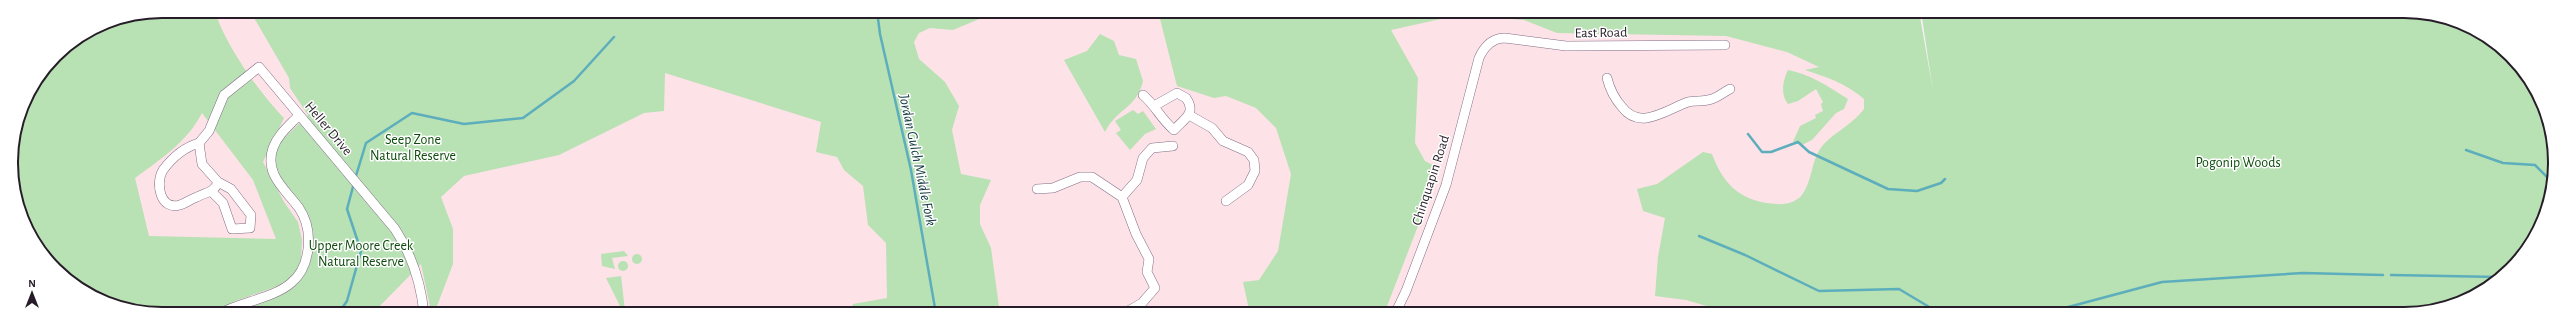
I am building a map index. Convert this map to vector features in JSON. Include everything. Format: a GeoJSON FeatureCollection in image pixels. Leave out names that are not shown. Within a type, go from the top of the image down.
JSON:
{"type":"FeatureCollection","features":[{"type":"Feature","properties":{"kind":"street","name":"East Road"},"geometry":{"type":"LineString","coordinates":[[1482,51],[1498,38],[1566,46],[1725,45]]}},
{"type":"Feature","properties":{"kind":"street","name":"Chinquapin Road"},"geometry":{"type":"LineString","coordinates":[[1398,307],[1409,285],[1446,185],[1474,72],[1482,51]]}},
{"type":"Feature","properties":{"kind":"street","name":"Heller Drive"},"geometry":{"type":"LineString","coordinates":[[199,143],[209,131],[224,95],[259,67],[396,229],[404,243],[418,278],[423,307]]}},
{"type":"Feature","properties":{"kind":"street"},"geometry":{"type":"LineString","coordinates":[[1607,78],[1610,92],[1624,110],[1634,118],[1640,119],[1653,117],[1690,102],[1711,100],[1730,89]]}},
{"type":"Feature","properties":{"kind":"street"},"geometry":{"type":"LineString","coordinates":[[1144,95],[1154,106],[1159,117],[1174,130],[1189,115],[1191,105],[1182,94],[1172,94],[1154,106]]}},
{"type":"Feature","properties":{"kind":"street"},"geometry":{"type":"LineString","coordinates":[[234,307],[283,289],[299,276],[306,265],[308,238],[302,214],[277,182],[271,165],[273,148],[278,138],[299,115]]}},
{"type":"Feature","properties":{"kind":"street"},"geometry":{"type":"LineString","coordinates":[[1189,115],[1212,128],[1223,141],[1248,152],[1254,160],[1255,171],[1248,185],[1226,201]]}},
{"type":"Feature","properties":{"kind":"street"},"geometry":{"type":"LineString","coordinates":[[212,192],[223,203],[232,230],[250,228],[251,215],[231,189],[218,182],[202,164],[199,143],[189,145],[162,171],[159,188],[161,196],[165,202],[179,205],[212,192],[218,182]]}},
{"type":"Feature","properties":{"kind":"street"},"geometry":{"type":"LineString","coordinates":[[1122,197],[1138,180],[1143,158],[1152,148],[1173,146]]}},
{"type":"Feature","properties":{"kind":"street"},"geometry":{"type":"LineString","coordinates":[[1037,189],[1053,188],[1080,177],[1092,177],[1122,197],[1136,234],[1148,259],[1147,272],[1155,288],[1142,303],[1135,307]]}},
{"type":"Feature","properties":{"kind":"shaded area"},"geometry":{"type":"Polygon","coordinates":[[[153,18],[1920,18],[1940,132],[2087,307],[153,307],[125,302],[107,296],[82,283],[60,265],[42,243],[29,218],[23,200],[18,172],[19,144],[29,107],[42,82],[60,60],[82,42],[107,29],[125,23],[153,18]]]}},
{"type":"Feature","properties":{"kind":"green space"},"geometry":{"type":"Polygon","coordinates":[[[218,18],[234,53],[264,96],[284,118],[263,162],[284,202],[298,222],[302,240],[301,260],[295,274],[284,284],[238,300],[224,307],[153,307],[125,302],[107,296],[82,283],[60,265],[37,235],[23,200],[19,181],[18,153],[23,125],[29,107],[42,82],[60,60],[90,37],[125,23],[144,19],[218,18]],[[202,113],[189,133],[173,149],[135,178],[149,236],[276,239],[253,180],[202,113]]]}},
{"type":"Feature","properties":{"kind":"green space"},"geometry":{"type":"Polygon","coordinates":[[[254,18],[981,18],[953,30],[930,28],[919,33],[914,42],[919,59],[945,82],[959,106],[952,130],[961,174],[991,180],[980,205],[980,224],[991,248],[999,307],[852,307],[853,304],[887,298],[886,243],[868,225],[863,186],[844,170],[837,157],[816,152],[821,122],[665,73],[664,111],[644,113],[559,155],[464,176],[441,197],[453,229],[453,264],[436,307],[430,307],[421,264],[379,307],[240,307],[306,271],[313,248],[312,238],[274,174],[275,151],[281,141],[308,115],[290,88],[289,78],[254,18]]]}},
{"type":"Feature","properties":{"kind":"green space"},"geometry":{"type":"Polygon","coordinates":[[[1160,18],[1445,18],[1391,30],[1418,78],[1415,143],[1425,161],[1440,169],[1387,307],[1248,307],[1243,282],[1259,280],[1278,251],[1291,174],[1276,128],[1256,108],[1226,96],[1214,98],[1177,86],[1160,18]]]}},
{"type":"Feature","properties":{"kind":"green space","name":"Pogonip Woods"},"geometry":{"type":"Polygon","coordinates":[[[1498,18],[1920,18],[1933,91],[1922,18],[2422,19],[2459,29],[2476,37],[2506,60],[2524,82],[2537,107],[2543,125],[2548,153],[2547,181],[2537,218],[2529,235],[2506,265],[2476,288],[2441,302],[2422,306],[1710,307],[1686,300],[1655,296],[1658,257],[1665,218],[1643,211],[1637,189],[1657,184],[1703,152],[1712,154],[1722,175],[1729,184],[1736,191],[1745,196],[1765,203],[1780,204],[1797,200],[1806,189],[1819,151],[1823,145],[1860,114],[1864,109],[1864,99],[1844,85],[1805,70],[1819,67],[1787,52],[1726,36],[1557,33],[1524,20],[1498,18]]]}},
{"type":"Feature","properties":{"kind":"green space"},"geometry":{"type":"Polygon","coordinates":[[[1100,34],[1114,41],[1119,55],[1136,59],[1143,81],[1140,90],[1132,103],[1115,118],[1105,132],[1064,60],[1087,51],[1100,34]]]}},
{"type":"Feature","properties":{"kind":"green space"},"geometry":{"type":"Polygon","coordinates":[[[1788,70],[1812,78],[1848,99],[1844,109],[1836,113],[1812,140],[1802,145],[1793,142],[1800,126],[1816,118],[1815,115],[1823,111],[1821,104],[1823,102],[1816,89],[1798,101],[1788,104],[1785,100],[1783,87],[1788,70]]]}},
{"type":"Feature","properties":{"kind":"green space"},"geometry":{"type":"Polygon","coordinates":[[[1133,110],[1138,114],[1143,111],[1156,129],[1145,134],[1130,150],[1116,133],[1121,130],[1115,121],[1133,110]]]}},
{"type":"Feature","properties":{"kind":"green space"},"geometry":{"type":"Polygon","coordinates":[[[624,251],[628,256],[612,258],[615,269],[602,266],[601,254],[624,251]]]}},
{"type":"Feature","properties":{"kind":"green space"},"geometry":{"type":"Polygon","coordinates":[[[635,254],[639,254],[641,255],[641,263],[635,264],[632,261],[632,257],[635,254]]]}},
{"type":"Feature","properties":{"kind":"green space"},"geometry":{"type":"Polygon","coordinates":[[[621,261],[625,261],[627,262],[627,270],[621,271],[618,268],[618,264],[621,261]]]}},
{"type":"Feature","properties":{"kind":"green space"},"geometry":{"type":"Polygon","coordinates":[[[621,276],[625,307],[620,307],[606,278],[621,276]]]}},
{"type":"Feature","properties":{"kind":"waterway","name":"Jordan Gulch Middle Fork"},"geometry":{"type":"LineString","coordinates":[[878,18],[880,34],[911,170],[935,307]]}},
{"type":"Feature","properties":{"kind":"waterway"},"geometry":{"type":"LineString","coordinates":[[355,179],[366,143],[412,113],[464,124],[523,118],[574,81],[614,37]]}},
{"type":"Feature","properties":{"kind":"waterway"},"geometry":{"type":"LineString","coordinates":[[1748,134],[1762,152],[1771,152],[1798,142],[1809,152],[1888,189],[1917,191],[1941,183],[1945,179]]}},
{"type":"Feature","properties":{"kind":"waterway"},"geometry":{"type":"LineString","coordinates":[[2466,150],[2503,163],[2535,165],[2547,177]]}},
{"type":"Feature","properties":{"kind":"waterway"},"geometry":{"type":"LineString","coordinates":[[343,307],[347,301],[361,251],[347,209],[354,183]]}},
{"type":"Feature","properties":{"kind":"waterway"},"geometry":{"type":"LineString","coordinates":[[1699,236],[1745,255],[1819,291],[1899,289],[1929,307]]}},
{"type":"Feature","properties":{"kind":"waterway"},"geometry":{"type":"LineString","coordinates":[[2068,307],[2162,282],[2303,273],[2383,275]]}},
{"type":"Feature","properties":{"kind":"waterway"},"geometry":{"type":"LineString","coordinates":[[2391,275],[2491,277]]}},
{"type":"Feature","properties":{"kind":"park label","name":"Seep Zone Natural Reserve"},"geometry":{"type":"Point","coordinates":[413,148]}},
{"type":"Feature","properties":{"kind":"park label","name":"Upper Moore Creek Natural Reserve"},"geometry":{"type":"Point","coordinates":[361,254]}}]}
